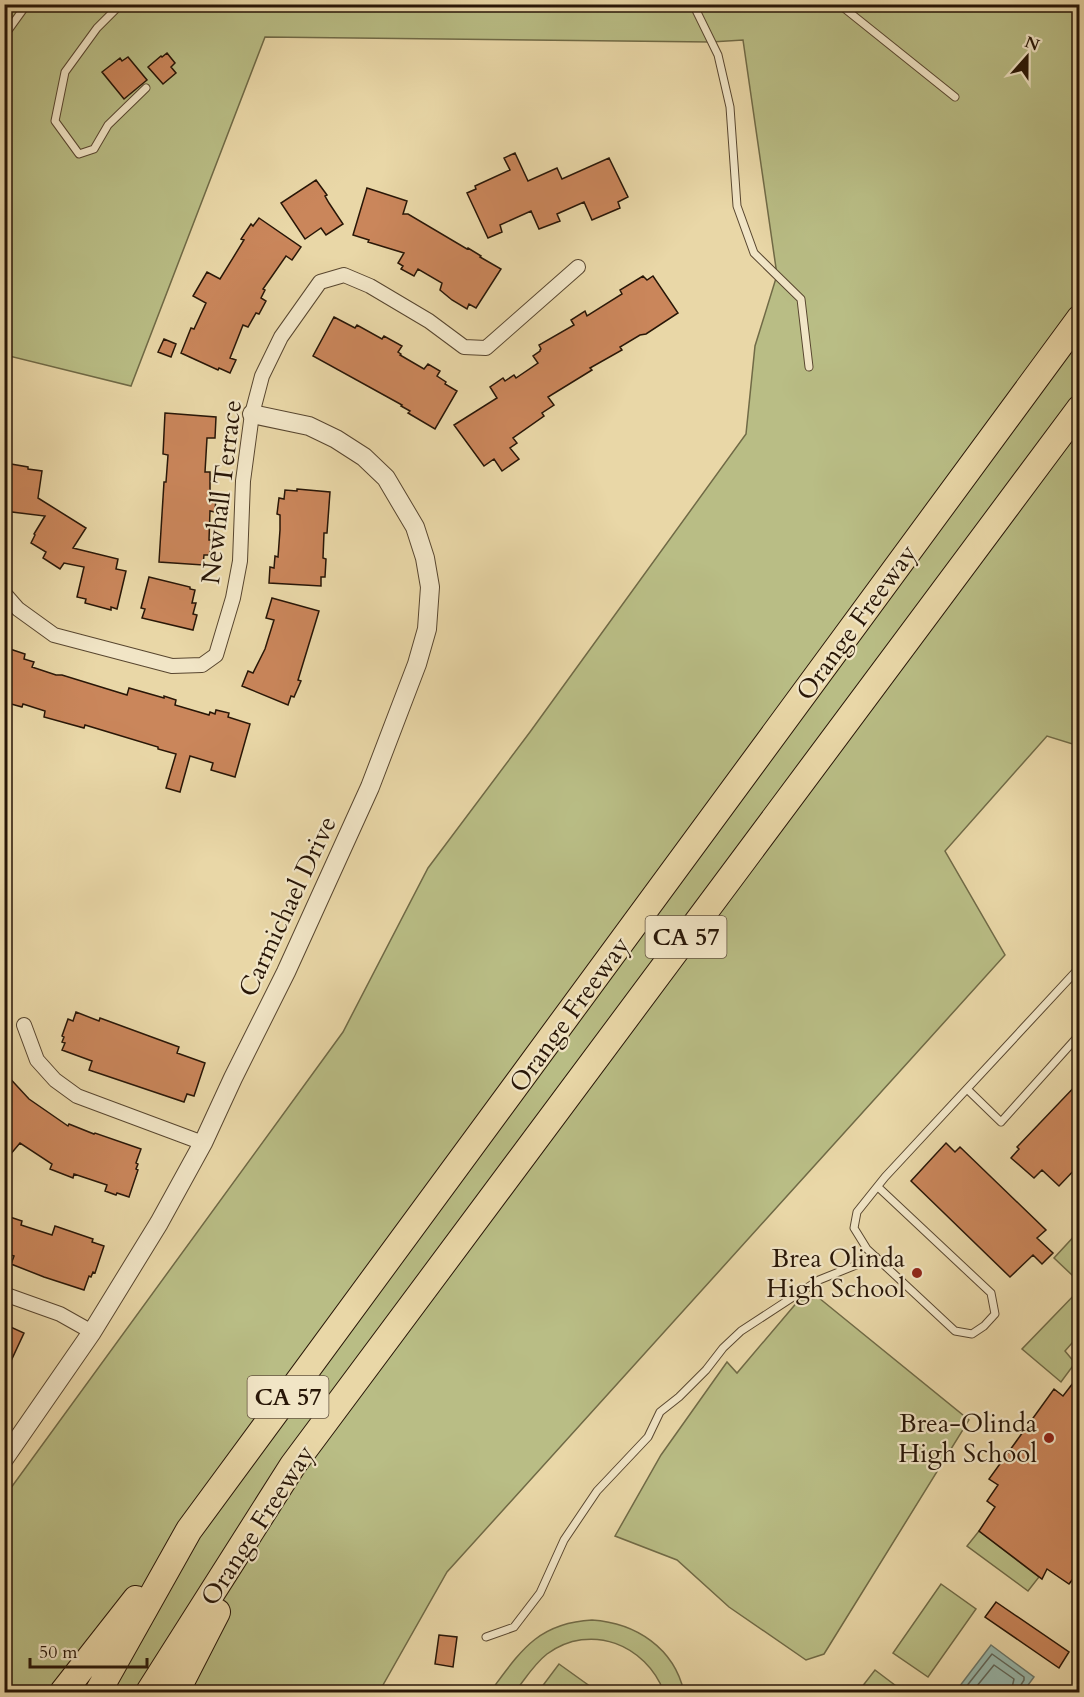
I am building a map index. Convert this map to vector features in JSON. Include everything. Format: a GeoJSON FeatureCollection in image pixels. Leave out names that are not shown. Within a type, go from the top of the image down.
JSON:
{"type":"FeatureCollection","features":[{"type":"Feature","properties":{"kind":"highway","name":"Orange Freeway"},"geometry":{"type":"LineString","coordinates":[[98,1692],[189,1530],[1080,318]]}},
{"type":"Feature","properties":{"kind":"highway","name":"Orange Freeway"},"geometry":{"type":"LineString","coordinates":[[149,1692],[293,1465],[1080,408]]}},
{"type":"Feature","properties":{"kind":"highway"},"geometry":{"type":"LineString","coordinates":[[176,1692],[293,1465]]}},
{"type":"Feature","properties":{"kind":"highway"},"geometry":{"type":"LineString","coordinates":[[63,1692],[189,1530]]}},
{"type":"Feature","properties":{"kind":"street","name":"Newhall Terrace"},"geometry":{"type":"LineString","coordinates":[[4,593],[18,609],[54,634],[172,666],[202,665],[216,655],[233,598],[240,561],[243,481],[252,414],[262,376],[281,337],[320,282],[344,275],[370,286],[429,321],[464,347],[486,348],[578,267]]}},
{"type":"Feature","properties":{"kind":"street","name":"Carmichael Drive"},"geometry":{"type":"LineString","coordinates":[[4,1459],[92,1332],[159,1223],[203,1143],[232,1078],[286,972],[370,787],[417,664],[427,629],[430,587],[425,558],[415,527],[386,478],[364,457],[336,439],[309,426],[252,414]]}},
{"type":"Feature","properties":{"kind":"street"},"geometry":{"type":"LineString","coordinates":[[24,1025],[37,1060],[55,1080],[77,1096],[203,1143]]}},
{"type":"Feature","properties":{"kind":"street"},"geometry":{"type":"LineString","coordinates":[[4,1294],[60,1314],[92,1332]]}},
{"type":"Feature","properties":{"kind":"lane"},"geometry":{"type":"LineString","coordinates":[[4,36],[27,4]]}},
{"type":"Feature","properties":{"kind":"lane"},"geometry":{"type":"LineString","coordinates":[[121,4],[97,28],[65,72],[55,121],[79,154],[94,149],[108,125],[146,88]]}},
{"type":"Feature","properties":{"kind":"lane"},"geometry":{"type":"LineString","coordinates":[[693,4],[718,55],[730,107],[737,206],[754,254],[801,299],[809,367]]}},
{"type":"Feature","properties":{"kind":"lane"},"geometry":{"type":"LineString","coordinates":[[839,4],[955,97]]}},
{"type":"Feature","properties":{"kind":"lane"},"geometry":{"type":"LineString","coordinates":[[878,1187],[991,1293],[995,1314],[984,1326],[972,1334],[955,1331],[867,1249],[854,1228],[857,1212],[878,1187],[966,1089],[1080,967]]}},
{"type":"Feature","properties":{"kind":"lane"},"geometry":{"type":"LineString","coordinates":[[966,1089],[1001,1122],[1080,1034]]}},
{"type":"Feature","properties":{"kind":"lane"},"geometry":{"type":"LineString","coordinates":[[486,1636],[514,1627],[540,1593],[564,1540],[597,1491],[648,1437],[660,1412],[706,1370],[723,1348],[741,1331],[819,1280],[876,1257]]}},
{"type":"Feature","properties":{"kind":"green space"},"geometry":{"type":"Polygon","coordinates":[[[4,5],[1079,5],[1079,746],[1047,736],[945,851],[1005,955],[447,1572],[379,1692],[5,1692],[5,1496],[343,1032],[428,868],[530,732],[746,434],[755,346],[777,275],[743,40],[711,42],[265,37],[131,386],[5,355],[4,5]]]}},
{"type":"Feature","properties":{"kind":"green space"},"geometry":{"type":"Polygon","coordinates":[[[1079,1231],[1079,1269],[1073,1276],[1054,1258],[1079,1231]]]}},
{"type":"Feature","properties":{"kind":"green space"},"geometry":{"type":"Polygon","coordinates":[[[1079,1290],[1079,1335],[1065,1351],[1075,1363],[1061,1382],[1022,1349],[1079,1290]]]}},
{"type":"Feature","properties":{"kind":"green space"},"geometry":{"type":"Polygon","coordinates":[[[819,1298],[969,1420],[824,1654],[806,1660],[729,1607],[677,1560],[615,1536],[661,1455],[727,1362],[737,1373],[799,1300],[819,1298]]]}},
{"type":"Feature","properties":{"kind":"green space"},"geometry":{"type":"Polygon","coordinates":[[[979,1531],[1039,1577],[1028,1591],[967,1546],[979,1531]]]}},
{"type":"Feature","properties":{"kind":"green space"},"geometry":{"type":"Polygon","coordinates":[[[941,1584],[976,1609],[928,1677],[893,1653],[941,1584]]]}},
{"type":"Feature","properties":{"kind":"green space"},"geometry":{"type":"Polygon","coordinates":[[[592,1620],[624,1626],[651,1641],[672,1663],[684,1692],[664,1692],[656,1676],[631,1651],[615,1643],[581,1640],[564,1645],[547,1654],[515,1692],[490,1692],[521,1652],[543,1634],[573,1622],[592,1620]]]}},
{"type":"Feature","properties":{"kind":"green space"},"geometry":{"type":"Polygon","coordinates":[[[559,1664],[598,1692],[538,1692],[559,1664]]]}},
{"type":"Feature","properties":{"kind":"green space"},"geometry":{"type":"Polygon","coordinates":[[[875,1670],[904,1692],[858,1692],[875,1670]]]}},
{"type":"Feature","properties":{"kind":"water"},"geometry":{"type":"Polygon","coordinates":[[[991,1645],[1034,1677],[1023,1692],[956,1691],[991,1645]]]}},
{"type":"Feature","properties":{"kind":"building"},"geometry":{"type":"Polygon","coordinates":[[[167,53],[175,63],[171,67],[176,73],[163,84],[148,67],[167,53]]]}},
{"type":"Feature","properties":{"kind":"building"},"geometry":{"type":"Polygon","coordinates":[[[128,57],[147,80],[124,99],[102,72],[120,58],[122,61],[128,57]]]}},
{"type":"Feature","properties":{"kind":"building"},"geometry":{"type":"Polygon","coordinates":[[[515,153],[528,181],[557,168],[562,179],[609,158],[628,197],[618,202],[620,208],[592,220],[584,202],[557,214],[560,221],[539,229],[531,211],[500,225],[502,232],[488,238],[467,193],[476,189],[475,186],[510,170],[504,158],[515,153]]]}},
{"type":"Feature","properties":{"kind":"building"},"geometry":{"type":"Polygon","coordinates":[[[316,180],[343,224],[326,235],[321,228],[305,239],[281,203],[316,180]]]}},
{"type":"Feature","properties":{"kind":"building"},"geometry":{"type":"Polygon","coordinates":[[[367,188],[407,201],[403,214],[408,214],[501,269],[476,308],[469,304],[467,309],[452,300],[440,290],[442,283],[418,269],[414,276],[401,269],[403,266],[398,263],[404,253],[353,235],[367,188]]]}},
{"type":"Feature","properties":{"kind":"building"},"geometry":{"type":"Polygon","coordinates":[[[259,218],[301,247],[292,260],[286,256],[263,289],[265,290],[261,298],[266,301],[248,327],[243,325],[230,358],[236,360],[230,373],[181,353],[191,328],[194,329],[206,303],[193,296],[207,272],[220,279],[244,240],[241,239],[251,224],[253,226],[259,218]]]}},
{"type":"Feature","properties":{"kind":"building"},"geometry":{"type":"Polygon","coordinates":[[[643,276],[647,280],[653,276],[678,313],[646,334],[620,347],[622,350],[590,368],[592,370],[548,397],[554,405],[542,413],[544,416],[513,438],[517,443],[510,448],[519,459],[502,471],[494,459],[484,466],[454,425],[497,398],[490,387],[503,378],[505,381],[514,375],[516,378],[538,363],[533,356],[540,351],[539,345],[574,325],[571,320],[585,311],[587,316],[622,294],[620,290],[643,276]]]}},
{"type":"Feature","properties":{"kind":"building"},"geometry":{"type":"Polygon","coordinates":[[[334,317],[355,328],[357,325],[382,339],[384,336],[402,346],[398,352],[400,355],[424,369],[428,364],[440,371],[437,376],[457,391],[435,429],[408,413],[410,411],[402,405],[313,356],[334,317]]]}},
{"type":"Feature","properties":{"kind":"building"},"geometry":{"type":"Polygon","coordinates":[[[164,339],[176,344],[171,357],[158,352],[164,339]]]}},
{"type":"Feature","properties":{"kind":"building"},"geometry":{"type":"Polygon","coordinates":[[[165,413],[216,417],[215,438],[207,438],[205,472],[210,472],[210,496],[216,497],[215,512],[210,511],[210,555],[204,555],[203,565],[159,562],[168,455],[163,454],[165,413]]]}},
{"type":"Feature","properties":{"kind":"building"},"geometry":{"type":"Polygon","coordinates":[[[11,464],[42,471],[38,498],[86,528],[73,548],[118,559],[116,569],[126,571],[117,609],[111,607],[111,610],[85,603],[86,599],[77,597],[84,567],[64,563],[60,569],[43,558],[46,552],[31,543],[45,516],[4,511],[4,466],[10,467],[11,464]]]}},
{"type":"Feature","properties":{"kind":"building"},"geometry":{"type":"Polygon","coordinates":[[[297,489],[330,492],[327,533],[324,533],[325,577],[321,577],[321,586],[269,583],[270,567],[274,568],[275,556],[278,557],[279,498],[284,499],[285,490],[297,491],[297,489]]]}},
{"type":"Feature","properties":{"kind":"building"},"geometry":{"type":"Polygon","coordinates":[[[149,577],[195,590],[192,603],[196,603],[193,614],[197,615],[193,630],[142,618],[145,609],[141,608],[149,577]]]}},
{"type":"Feature","properties":{"kind":"building"},"geometry":{"type":"Polygon","coordinates":[[[272,598],[319,611],[298,680],[301,681],[288,705],[242,686],[248,671],[253,673],[265,649],[274,620],[266,618],[272,598]]]}},
{"type":"Feature","properties":{"kind":"building"},"geometry":{"type":"Polygon","coordinates":[[[10,649],[25,654],[24,659],[34,662],[32,667],[56,675],[127,695],[129,688],[164,698],[164,696],[176,700],[175,705],[209,715],[210,712],[215,714],[216,710],[229,713],[228,717],[250,724],[235,777],[211,770],[213,763],[190,756],[180,792],[166,788],[176,754],[85,725],[84,728],[44,717],[45,711],[23,704],[22,707],[4,702],[4,669],[10,649]]]}},
{"type":"Feature","properties":{"kind":"building"},"geometry":{"type":"Polygon","coordinates":[[[76,1012],[99,1021],[100,1018],[179,1047],[177,1053],[205,1063],[194,1096],[187,1094],[184,1102],[89,1070],[92,1061],[62,1050],[65,1043],[62,1042],[64,1037],[62,1036],[68,1019],[73,1021],[76,1012]]]}},
{"type":"Feature","properties":{"kind":"building"},"geometry":{"type":"Polygon","coordinates":[[[4,1072],[29,1099],[68,1126],[69,1124],[141,1149],[136,1163],[138,1170],[129,1197],[105,1191],[107,1185],[74,1174],[73,1178],[50,1169],[52,1164],[20,1143],[4,1162],[4,1072]]]}},
{"type":"Feature","properties":{"kind":"building"},"geometry":{"type":"Polygon","coordinates":[[[1080,1081],[1080,1164],[1059,1186],[1042,1170],[1034,1178],[1011,1158],[1019,1149],[1017,1147],[1080,1081]]]}},
{"type":"Feature","properties":{"kind":"building"},"geometry":{"type":"Polygon","coordinates":[[[946,1143],[955,1152],[960,1147],[1046,1230],[1037,1238],[1053,1253],[1042,1264],[1033,1255],[1010,1277],[911,1181],[946,1143]]]}},
{"type":"Feature","properties":{"kind":"building"},"geometry":{"type":"Polygon","coordinates":[[[4,1215],[22,1221],[21,1225],[52,1235],[55,1226],[93,1239],[92,1242],[104,1246],[95,1273],[89,1276],[84,1290],[11,1264],[14,1256],[4,1253],[4,1215]]]}},
{"type":"Feature","properties":{"kind":"building"},"geometry":{"type":"Polygon","coordinates":[[[4,1324],[24,1333],[4,1376],[4,1324]]]}},
{"type":"Feature","properties":{"kind":"building","name":"Brea-Olinda High School"},"geometry":{"type":"Polygon","coordinates":[[[1080,1374],[1080,1570],[1069,1584],[1047,1569],[1042,1579],[979,1531],[995,1507],[987,1501],[998,1485],[989,1479],[1054,1389],[1063,1396],[1080,1374]]]}},
{"type":"Feature","properties":{"kind":"building"},"geometry":{"type":"Polygon","coordinates":[[[996,1602],[1069,1652],[1059,1668],[985,1617],[996,1602]]]}},
{"type":"Feature","properties":{"kind":"building"},"geometry":{"type":"Polygon","coordinates":[[[439,1635],[457,1637],[453,1667],[435,1664],[439,1635]]]}},
{"type":"Feature","properties":{"kind":"place","name":"Brea Olinda High School"},"geometry":{"type":"Point","coordinates":[917,1273]}},
{"type":"Feature","properties":{"kind":"place","name":"Brea-Olinda High School"},"geometry":{"type":"Point","coordinates":[1049,1438]}}]}
